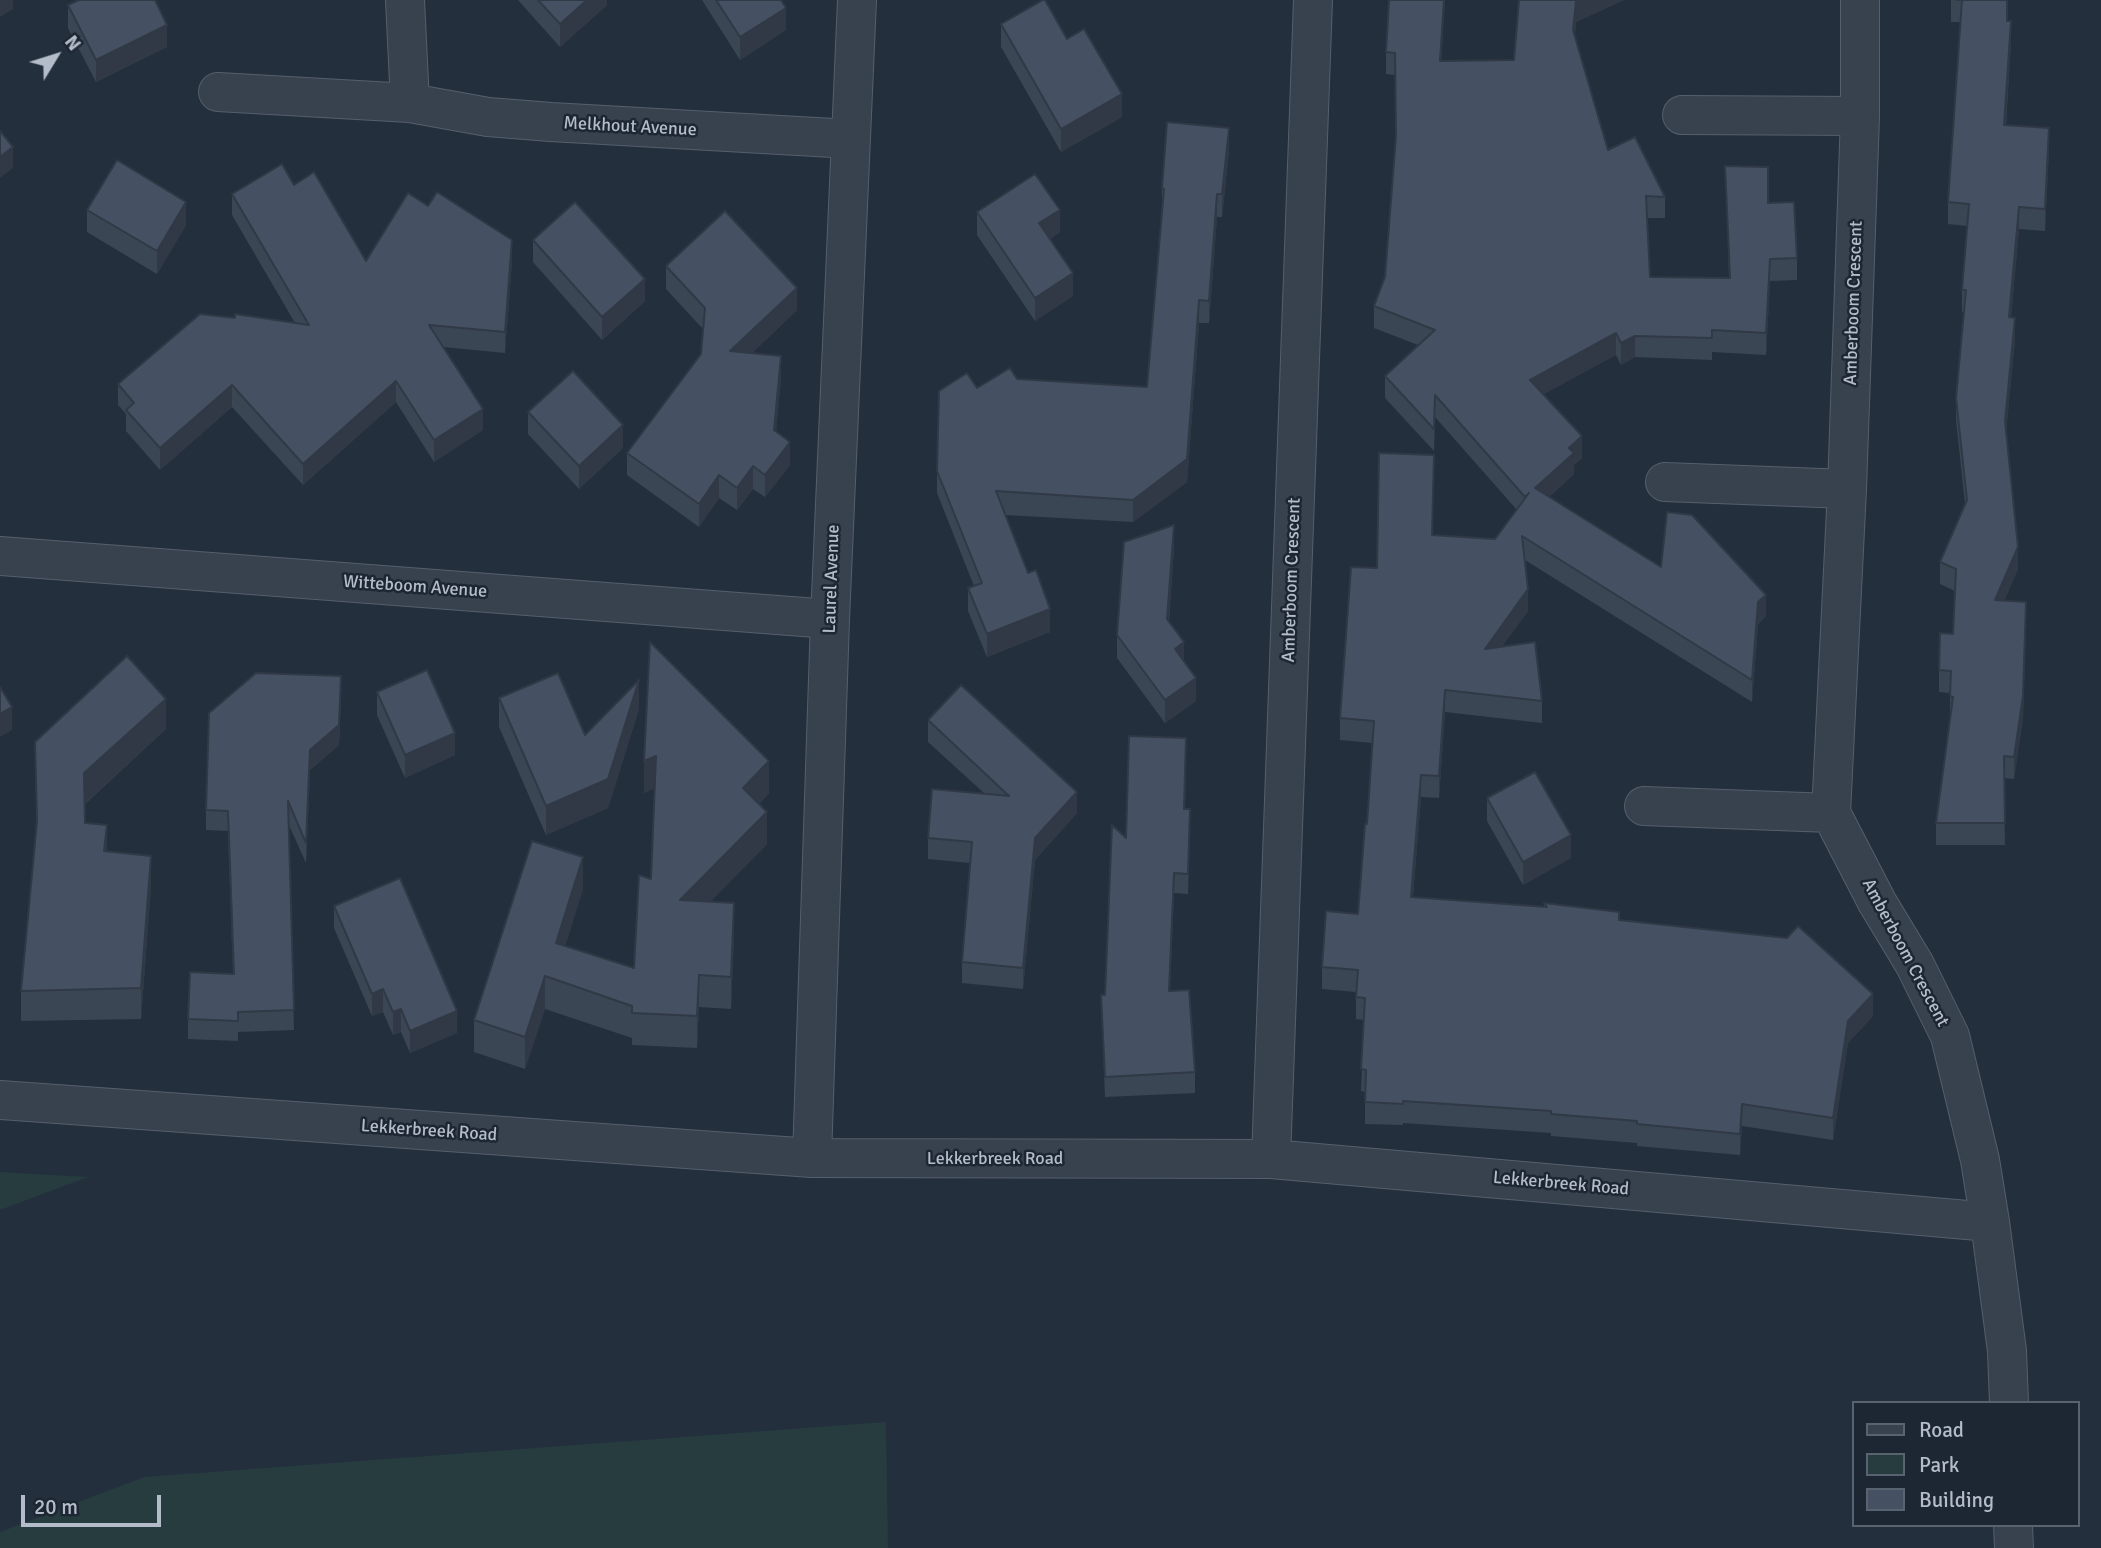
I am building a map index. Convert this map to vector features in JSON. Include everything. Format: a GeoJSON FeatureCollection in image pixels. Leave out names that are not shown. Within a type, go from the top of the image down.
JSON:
{"type":"FeatureCollection","features":[{"type":"Feature","properties":{"kind":"street"},"geometry":{"type":"LineString","coordinates":[[405,0],[410,103]]}},
{"type":"Feature","properties":{"kind":"street","name":"Laurel Avenue"},"geometry":{"type":"LineString","coordinates":[[811,1158],[830,619],[857,0]]}},
{"type":"Feature","properties":{"kind":"street","name":"Amberboom Crescent"},"geometry":{"type":"LineString","coordinates":[[1271,1159],[1313,0]]}},
{"type":"Feature","properties":{"kind":"street","name":"Amberboom Crescent"},"geometry":{"type":"LineString","coordinates":[[1860,0],[1860,116],[1832,813],[1950,1035],[1980,1160],[1990,1222],[2007,1351],[2009,1401]]}},
{"type":"Feature","properties":{"kind":"street","name":"Melkhout Avenue"},"geometry":{"type":"LineString","coordinates":[[218,92],[410,103],[488,117],[551,122],[851,139]]}},
{"type":"Feature","properties":{"kind":"street"},"geometry":{"type":"LineString","coordinates":[[1682,115],[1860,116]]}},
{"type":"Feature","properties":{"kind":"street"},"geometry":{"type":"LineString","coordinates":[[1665,482],[1847,489]]}},
{"type":"Feature","properties":{"kind":"street","name":"Witteboom Avenue"},"geometry":{"type":"LineString","coordinates":[[0,556],[830,619]]}},
{"type":"Feature","properties":{"kind":"street"},"geometry":{"type":"LineString","coordinates":[[1644,806],[1832,813]]}},
{"type":"Feature","properties":{"kind":"street","name":"Lekkerbreek Road"},"geometry":{"type":"LineString","coordinates":[[0,1100],[811,1158],[1271,1159],[1990,1222]]}},
{"type":"Feature","properties":{"kind":"street"},"geometry":{"type":"LineString","coordinates":[[2013,1527],[2014,1548]]}},
{"type":"Feature","properties":{"kind":"green space"},"geometry":{"type":"Polygon","coordinates":[[[0,1172],[88,1177],[0,1210],[0,1172]]]}},
{"type":"Feature","properties":{"kind":"green space"},"geometry":{"type":"Polygon","coordinates":[[[886,1422],[888,1548],[0,1548],[0,1532],[144,1477],[886,1422]]]}},
{"type":"Feature","properties":{"kind":"building"},"geometry":{"type":"Polygon","coordinates":[[[79,0],[155,0],[167,25],[96,60],[68,5],[79,0]]]}},
{"type":"Feature","properties":{"kind":"building"},"geometry":{"type":"Polygon","coordinates":[[[538,0],[587,0],[560,24],[538,0]]]}},
{"type":"Feature","properties":{"kind":"building"},"geometry":{"type":"Polygon","coordinates":[[[716,0],[781,0],[786,8],[740,37],[716,0]]]}},
{"type":"Feature","properties":{"kind":"building"},"geometry":{"type":"Polygon","coordinates":[[[1043,0],[1067,39],[1084,29],[1122,94],[1061,129],[1001,24],[1043,0]]]}},
{"type":"Feature","properties":{"kind":"building"},"geometry":{"type":"Polygon","coordinates":[[[1389,0],[1444,0],[1440,61],[1514,60],[1519,0],[1577,0],[1573,30],[1608,150],[1635,137],[1665,197],[1646,196],[1650,277],[1730,278],[1725,166],[1768,167],[1768,203],[1794,202],[1797,258],[1770,259],[1766,333],[1712,330],[1712,338],[1635,336],[1621,343],[1616,333],[1530,380],[1582,436],[1569,448],[1574,453],[1535,488],[1661,567],[1667,512],[1692,515],[1766,595],[1758,602],[1752,680],[1522,536],[1528,589],[1485,649],[1535,642],[1542,701],[1445,690],[1439,776],[1421,775],[1411,897],[1547,907],[1544,903],[1619,912],[1619,920],[1787,938],[1798,926],[1873,994],[1848,1021],[1833,1118],[1742,1104],[1740,1134],[1551,1114],[1551,1111],[1403,1101],[1403,1104],[1365,1102],[1366,1070],[1361,1069],[1365,998],[1356,997],[1358,970],[1322,967],[1326,911],[1358,914],[1374,721],[1340,718],[1351,567],[1377,568],[1379,453],[1434,455],[1432,535],[1495,539],[1529,493],[1525,497],[1435,395],[1434,429],[1385,376],[1435,330],[1374,306],[1385,277],[1396,136],[1395,53],[1386,52],[1389,0]]]}},
{"type":"Feature","properties":{"kind":"building"},"geometry":{"type":"Polygon","coordinates":[[[1962,0],[2007,0],[2007,21],[2011,21],[2004,125],[2049,128],[2045,209],[2019,207],[2009,317],[2015,318],[2005,421],[2018,547],[1995,600],[2026,602],[2023,696],[2014,757],[2004,756],[2005,823],[1936,823],[1953,697],[1950,696],[1951,671],[1939,670],[1940,633],[1953,634],[1956,569],[1940,562],[1967,500],[1956,398],[1966,290],[1962,290],[1969,204],[1948,202],[1962,0]]]}},
{"type":"Feature","properties":{"kind":"building"},"geometry":{"type":"Polygon","coordinates":[[[1167,122],[1229,128],[1222,194],[1217,194],[1209,301],[1199,300],[1187,459],[1133,500],[996,491],[1028,573],[1036,570],[1050,609],[987,634],[968,588],[982,583],[937,471],[939,391],[967,373],[977,388],[1010,368],[1017,379],[1147,387],[1167,122]]]}},
{"type":"Feature","properties":{"kind":"building"},"geometry":{"type":"Polygon","coordinates":[[[0,131],[13,147],[0,157],[0,131]]]}},
{"type":"Feature","properties":{"kind":"building"},"geometry":{"type":"Polygon","coordinates":[[[117,160],[186,202],[157,251],[87,210],[117,160]]]}},
{"type":"Feature","properties":{"kind":"building"},"geometry":{"type":"Polygon","coordinates":[[[282,164],[294,185],[314,172],[366,261],[408,193],[428,206],[437,192],[512,240],[505,332],[429,325],[483,409],[434,440],[396,381],[303,464],[232,385],[160,448],[126,410],[134,403],[118,384],[200,314],[235,318],[235,314],[309,325],[232,194],[282,164]]]}},
{"type":"Feature","properties":{"kind":"building"},"geometry":{"type":"Polygon","coordinates":[[[1035,174],[1060,210],[1039,223],[1073,273],[1035,298],[977,212],[1035,174]]]}},
{"type":"Feature","properties":{"kind":"building"},"geometry":{"type":"Polygon","coordinates":[[[575,202],[645,279],[602,317],[533,240],[575,202]]]}},
{"type":"Feature","properties":{"kind":"building"},"geometry":{"type":"Polygon","coordinates":[[[725,211],[797,288],[730,351],[781,356],[774,430],[790,442],[765,475],[753,466],[737,488],[719,475],[699,504],[627,453],[701,354],[705,308],[666,266],[725,211]]]}},
{"type":"Feature","properties":{"kind":"building"},"geometry":{"type":"Polygon","coordinates":[[[573,371],[623,425],[579,466],[528,412],[573,371]]]}},
{"type":"Feature","properties":{"kind":"building"},"geometry":{"type":"Polygon","coordinates":[[[1174,525],[1167,619],[1184,642],[1175,649],[1196,678],[1165,700],[1117,635],[1124,542],[1174,525]]]}},
{"type":"Feature","properties":{"kind":"building"},"geometry":{"type":"Polygon","coordinates":[[[650,642],[769,761],[743,788],[767,812],[680,900],[734,903],[731,977],[699,975],[697,1016],[632,1013],[632,1006],[545,976],[525,1037],[474,1020],[532,841],[583,857],[556,943],[634,968],[639,875],[651,879],[656,756],[644,761],[650,642]]]}},
{"type":"Feature","properties":{"kind":"building"},"geometry":{"type":"Polygon","coordinates":[[[127,656],[166,699],[84,773],[85,823],[107,825],[104,851],[151,856],[141,988],[21,991],[37,821],[35,742],[127,656]]]}},
{"type":"Feature","properties":{"kind":"building"},"geometry":{"type":"Polygon","coordinates":[[[427,670],[455,733],[405,755],[377,692],[427,670]]]}},
{"type":"Feature","properties":{"kind":"building"},"geometry":{"type":"Polygon","coordinates":[[[256,673],[341,676],[339,725],[310,750],[306,843],[288,801],[294,1010],[238,1012],[238,1021],[188,1019],[190,972],[234,974],[228,811],[206,810],[209,713],[256,673]]]}},
{"type":"Feature","properties":{"kind":"building"},"geometry":{"type":"Polygon","coordinates":[[[558,673],[585,735],[639,680],[608,779],[546,806],[499,698],[558,673]]]}},
{"type":"Feature","properties":{"kind":"building"},"geometry":{"type":"Polygon","coordinates":[[[961,685],[1077,792],[1035,838],[1023,968],[962,962],[972,842],[928,838],[932,789],[1009,796],[928,720],[961,685]]]}},
{"type":"Feature","properties":{"kind":"building"},"geometry":{"type":"Polygon","coordinates":[[[0,687],[12,707],[0,714],[0,687]]]}},
{"type":"Feature","properties":{"kind":"building"},"geometry":{"type":"Polygon","coordinates":[[[1129,736],[1186,738],[1184,809],[1190,809],[1188,874],[1174,873],[1169,991],[1189,990],[1195,1072],[1105,1077],[1101,995],[1105,995],[1112,825],[1126,838],[1129,736]]]}},
{"type":"Feature","properties":{"kind":"building"},"geometry":{"type":"Polygon","coordinates":[[[1535,772],[1571,835],[1523,862],[1487,798],[1535,772]]]}},
{"type":"Feature","properties":{"kind":"building"},"geometry":{"type":"Polygon","coordinates":[[[400,878],[457,1011],[410,1031],[401,1009],[393,1012],[383,989],[372,994],[334,906],[400,878]]]}}]}
